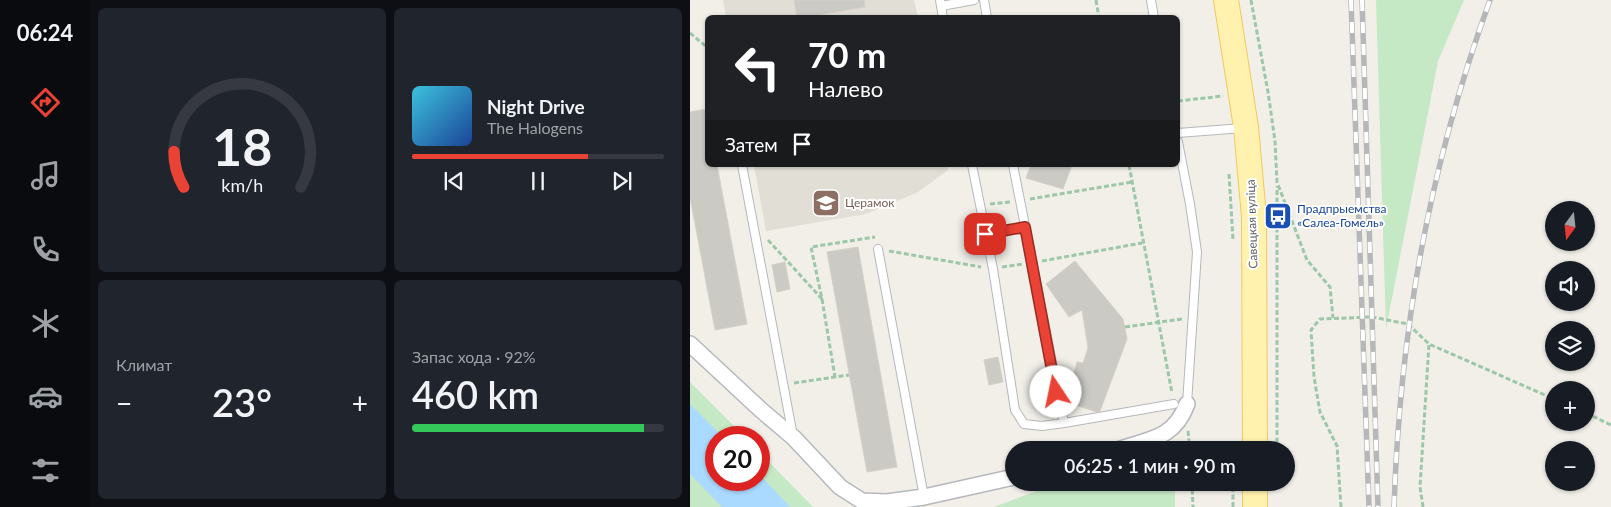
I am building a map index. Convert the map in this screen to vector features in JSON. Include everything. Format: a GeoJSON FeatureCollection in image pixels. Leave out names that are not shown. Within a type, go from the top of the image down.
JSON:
{"type":"FeatureCollection","features":[{"type":"Feature","properties":{"kind":"main road","name":"Савецкая вуліца"},"geometry":{"type":"LineString","coordinates":[[1226,0],[1236,128],[1254,217],[1255,441]]}},
{"type":"Feature","properties":{"kind":"main road"},"geometry":{"type":"LineString","coordinates":[[1255,491],[1255,507]]}},
{"type":"Feature","properties":{"kind":"street"},"geometry":{"type":"LineString","coordinates":[[690,344],[794,438],[840,487],[862,501],[887,502],[924,497],[1005,479]]}},
{"type":"Feature","properties":{"kind":"street"},"geometry":{"type":"LineString","coordinates":[[1144,441],[1162,435],[1174,427],[1182,418],[1180,404]]}},
{"type":"Feature","properties":{"kind":"lane"},"geometry":{"type":"LineString","coordinates":[[940,3],[974,0]]}},
{"type":"Feature","properties":{"kind":"lane"},"geometry":{"type":"LineString","coordinates":[[984,0],[986,15]]}},
{"type":"Feature","properties":{"kind":"lane"},"geometry":{"type":"LineString","coordinates":[[1151,0],[1154,15]]}},
{"type":"Feature","properties":{"kind":"lane"},"geometry":{"type":"LineString","coordinates":[[1180,133],[1236,128]]}},
{"type":"Feature","properties":{"kind":"lane"},"geometry":{"type":"LineString","coordinates":[[972,167],[993,269],[1015,410],[1024,424],[1042,426],[1180,404],[1193,317],[1197,252],[1180,152]]}},
{"type":"Feature","properties":{"kind":"lane"},"geometry":{"type":"LineString","coordinates":[[742,167],[794,438]]}},
{"type":"Feature","properties":{"kind":"lane"},"geometry":{"type":"LineString","coordinates":[[1013,167],[1064,422]]}},
{"type":"Feature","properties":{"kind":"lane"},"geometry":{"type":"LineString","coordinates":[[985,234],[1025,227]]}},
{"type":"Feature","properties":{"kind":"lane"},"geometry":{"type":"LineString","coordinates":[[878,249],[924,497]]}},
{"type":"Feature","properties":{"kind":"path"},"geometry":{"type":"LineString","coordinates":[[1096,0],[1099,15]]}},
{"type":"Feature","properties":{"kind":"path"},"geometry":{"type":"LineString","coordinates":[[1251,0],[1275,140],[1277,182],[1277,441]]}},
{"type":"Feature","properties":{"kind":"path"},"geometry":{"type":"LineString","coordinates":[[690,33],[705,46]]}},
{"type":"Feature","properties":{"kind":"path"},"geometry":{"type":"LineString","coordinates":[[1222,87],[1236,128]]}},
{"type":"Feature","properties":{"kind":"path"},"geometry":{"type":"LineString","coordinates":[[1180,101],[1224,96]]}},
{"type":"Feature","properties":{"kind":"path"},"geometry":{"type":"LineString","coordinates":[[1129,167],[1170,386]]}},
{"type":"Feature","properties":{"kind":"path"},"geometry":{"type":"LineString","coordinates":[[1229,172],[1233,241]]}},
{"type":"Feature","properties":{"kind":"path"},"geometry":{"type":"LineString","coordinates":[[980,205],[1020,201],[1132,182]]}},
{"type":"Feature","properties":{"kind":"path"},"geometry":{"type":"LineString","coordinates":[[1277,182],[1308,260],[1330,287],[1333,318]]}},
{"type":"Feature","properties":{"kind":"path"},"geometry":{"type":"LineString","coordinates":[[753,222],[822,300]]}},
{"type":"Feature","properties":{"kind":"path"},"geometry":{"type":"LineString","coordinates":[[835,377],[811,247],[875,237],[878,249],[993,269],[1142,243]]}},
{"type":"Feature","properties":{"kind":"path"},"geometry":{"type":"LineString","coordinates":[[1125,328],[1193,317]]}},
{"type":"Feature","properties":{"kind":"path"},"geometry":{"type":"LineString","coordinates":[[1341,507],[1337,446],[1320,412],[1314,376],[1311,330],[1320,319],[1372,317],[1408,324],[1430,344],[1545,395]]}},
{"type":"Feature","properties":{"kind":"path"},"geometry":{"type":"LineString","coordinates":[[1424,507],[1420,487],[1430,344]]}},
{"type":"Feature","properties":{"kind":"path"},"geometry":{"type":"LineString","coordinates":[[784,385],[849,375]]}},
{"type":"Feature","properties":{"kind":"path"},"geometry":{"type":"LineString","coordinates":[[1595,417],[1611,425]]}},
{"type":"Feature","properties":{"kind":"path"},"geometry":{"type":"LineString","coordinates":[[1192,491],[1193,507]]}},
{"type":"Feature","properties":{"kind":"path"},"geometry":{"type":"LineString","coordinates":[[1233,491],[1233,507]]}},
{"type":"Feature","properties":{"kind":"shaded area"},"geometry":{"type":"Polygon","coordinates":[[[723,0],[914,0],[918,15],[726,15],[723,0]]]}},
{"type":"Feature","properties":{"kind":"shaded area","name":"Церамок"},"geometry":{"type":"Polygon","coordinates":[[[754,167],[947,167],[948,170],[918,192],[866,214],[766,231],[754,167]]]}},
{"type":"Feature","properties":{"kind":"green space"},"geometry":{"type":"Polygon","coordinates":[[[1376,0],[1464,0],[1438,61],[1386,329],[1376,0]]]}},
{"type":"Feature","properties":{"kind":"green space"},"geometry":{"type":"Polygon","coordinates":[[[690,382],[734,426],[705,426],[705,491],[770,491],[770,463],[813,507],[690,507],[690,382]]]}},
{"type":"Feature","properties":{"kind":"green space"},"geometry":{"type":"Polygon","coordinates":[[[1036,491],[1175,491],[1175,507],[994,507],[1036,491]]]}},
{"type":"Feature","properties":{"kind":"water"},"geometry":{"type":"Polygon","coordinates":[[[690,404],[712,426],[705,426],[705,489],[690,474],[690,404]]]}},
{"type":"Feature","properties":{"kind":"water"},"geometry":{"type":"Polygon","coordinates":[[[770,486],[790,507],[722,507],[706,491],[770,491],[770,486]]]}},
{"type":"Feature","properties":{"kind":"building"},"geometry":{"type":"Polygon","coordinates":[[[794,0],[864,0],[865,7],[819,15],[796,15],[794,0]]]}},
{"type":"Feature","properties":{"kind":"building"},"geometry":{"type":"Polygon","coordinates":[[[705,109],[705,167],[717,167],[747,324],[715,330],[690,197],[690,112],[705,109]]]}},
{"type":"Feature","properties":{"kind":"building"},"geometry":{"type":"Polygon","coordinates":[[[1030,167],[1071,167],[1063,189],[1026,178],[1030,167]]]}},
{"type":"Feature","properties":{"kind":"building"},"geometry":{"type":"Polygon","coordinates":[[[858,247],[897,467],[867,472],[827,252],[858,247]]]}},
{"type":"Feature","properties":{"kind":"building"},"geometry":{"type":"Polygon","coordinates":[[[1075,261],[1123,319],[1127,339],[1100,411],[1097,412],[1066,402],[1077,362],[1083,363],[1088,348],[1082,310],[1069,317],[1046,284],[1075,261]]]}},
{"type":"Feature","properties":{"kind":"building"},"geometry":{"type":"Polygon","coordinates":[[[785,262],[790,289],[777,292],[772,265],[785,262]]]}},
{"type":"Feature","properties":{"kind":"building"},"geometry":{"type":"Polygon","coordinates":[[[998,357],[1003,382],[989,385],[984,360],[998,357]]]}},
{"type":"Feature","properties":{"kind":"railway"},"geometry":{"type":"LineString","coordinates":[[1351,0],[1369,507]]}},
{"type":"Feature","properties":{"kind":"railway"},"geometry":{"type":"LineString","coordinates":[[1362,0],[1378,507]]}},
{"type":"Feature","properties":{"kind":"railway"},"geometry":{"type":"LineString","coordinates":[[1394,507],[1397,441],[1403,376],[1421,250],[1434,187],[1450,125],[1490,0]]}},
{"type":"Feature","properties":{"kind":"place","name":"Церамок"},"geometry":{"type":"Point","coordinates":[826,203]}},
{"type":"Feature","properties":{"kind":"place","name":"Прадпрыемства «Салеа-Гомель»"},"geometry":{"type":"Point","coordinates":[1278,216]}},
{"type":"Feature","properties":{"kind":"route"},"geometry":{"type":"LineString","coordinates":[[985,234],[1025,227],[1056,392]]}}]}
